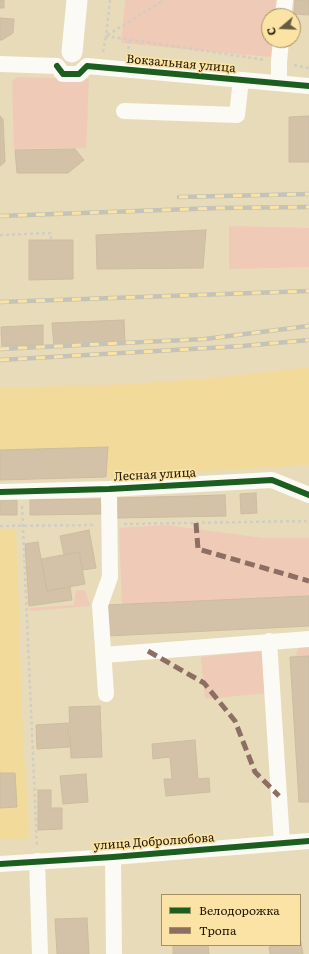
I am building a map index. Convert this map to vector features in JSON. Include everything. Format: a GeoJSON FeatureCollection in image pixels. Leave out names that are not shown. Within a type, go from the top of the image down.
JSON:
{"type":"FeatureCollection","features":[{"type":"Feature","properties":{"kind":"main road"},"geometry":{"type":"LineString","coordinates":[[72,52],[77,0]]}},
{"type":"Feature","properties":{"kind":"street"},"geometry":{"type":"LineString","coordinates":[[279,83],[280,48]]}},
{"type":"Feature","properties":{"kind":"street"},"geometry":{"type":"LineString","coordinates":[[72,52],[82,56],[94,67],[79,74],[63,74],[58,66],[64,55],[72,52]]}},
{"type":"Feature","properties":{"kind":"street"},"geometry":{"type":"LineString","coordinates":[[0,64],[58,66]]}},
{"type":"Feature","properties":{"kind":"street","name":"Вокзальная улица"},"geometry":{"type":"LineString","coordinates":[[94,67],[309,86]]}},
{"type":"Feature","properties":{"kind":"street"},"geometry":{"type":"LineString","coordinates":[[124,111],[237,115],[241,80]]}},
{"type":"Feature","properties":{"kind":"street","name":"Лесная улица"},"geometry":{"type":"LineString","coordinates":[[0,492],[110,489],[272,480],[309,494]]}},
{"type":"Feature","properties":{"kind":"street"},"geometry":{"type":"LineString","coordinates":[[108,686],[100,605],[110,577],[110,489]]}},
{"type":"Feature","properties":{"kind":"street"},"geometry":{"type":"LineString","coordinates":[[104,655],[309,639]]}},
{"type":"Feature","properties":{"kind":"street"},"geometry":{"type":"LineString","coordinates":[[269,641],[282,843]]}},
{"type":"Feature","properties":{"kind":"street","name":"улица Добролюбова"},"geometry":{"type":"LineString","coordinates":[[0,864],[113,857],[309,841]]}},
{"type":"Feature","properties":{"kind":"street"},"geometry":{"type":"LineString","coordinates":[[113,857],[114,954]]}},
{"type":"Feature","properties":{"kind":"street"},"geometry":{"type":"LineString","coordinates":[[37,861],[40,954]]}},
{"type":"Feature","properties":{"kind":"path"},"geometry":{"type":"LineString","coordinates":[[94,67],[106,36],[110,0]]}},
{"type":"Feature","properties":{"kind":"path"},"geometry":{"type":"LineString","coordinates":[[106,36],[164,0]]}},
{"type":"Feature","properties":{"kind":"path"},"geometry":{"type":"LineString","coordinates":[[106,36],[279,62],[309,68]]}},
{"type":"Feature","properties":{"kind":"path"},"geometry":{"type":"LineString","coordinates":[[0,235],[51,233],[51,240]]}},
{"type":"Feature","properties":{"kind":"path"},"geometry":{"type":"LineString","coordinates":[[22,492],[37,861]]}},
{"type":"Feature","properties":{"kind":"path"},"geometry":{"type":"LineString","coordinates":[[0,526],[309,521]]}},
{"type":"Feature","properties":{"kind":"shaded area"},"geometry":{"type":"Polygon","coordinates":[[[125,0],[276,0],[276,8],[261,8],[261,48],[272,48],[271,57],[121,43],[125,0]]]}},
{"type":"Feature","properties":{"kind":"shaded area"},"geometry":{"type":"Polygon","coordinates":[[[17,77],[89,79],[86,148],[14,149],[12,82],[17,77]]]}},
{"type":"Feature","properties":{"kind":"shaded area"},"geometry":{"type":"Polygon","coordinates":[[[229,226],[309,228],[309,267],[229,269],[229,226]]]}},
{"type":"Feature","properties":{"kind":"shaded area"},"geometry":{"type":"Polygon","coordinates":[[[309,367],[309,465],[106,477],[0,480],[0,388],[128,384],[214,378],[309,367]]]}},
{"type":"Feature","properties":{"kind":"shaded area"},"geometry":{"type":"Polygon","coordinates":[[[166,525],[263,538],[309,538],[309,596],[122,605],[119,528],[166,525]]]}},
{"type":"Feature","properties":{"kind":"shaded area"},"geometry":{"type":"Polygon","coordinates":[[[16,529],[23,740],[30,838],[0,839],[0,530],[16,529]]]}},
{"type":"Feature","properties":{"kind":"shaded area"},"geometry":{"type":"Polygon","coordinates":[[[76,590],[85,590],[90,606],[31,611],[29,608],[74,605],[76,590]]]}},
{"type":"Feature","properties":{"kind":"shaded area"},"geometry":{"type":"Polygon","coordinates":[[[303,639],[309,639],[309,656],[295,657],[303,639]]]}},
{"type":"Feature","properties":{"kind":"shaded area"},"geometry":{"type":"Polygon","coordinates":[[[263,651],[267,693],[205,699],[201,657],[263,651]]]}},
{"type":"Feature","properties":{"kind":"building"},"geometry":{"type":"Polygon","coordinates":[[[0,0],[4,0],[4,8],[0,8],[0,0]]]}},
{"type":"Feature","properties":{"kind":"building"},"geometry":{"type":"Polygon","coordinates":[[[295,0],[309,0],[309,15],[301,14],[301,8],[294,8],[295,0]]]}},
{"type":"Feature","properties":{"kind":"building"},"geometry":{"type":"Polygon","coordinates":[[[0,18],[14,19],[13,33],[2,40],[0,40],[0,18]]]}},
{"type":"Feature","properties":{"kind":"building"},"geometry":{"type":"Polygon","coordinates":[[[0,116],[3,119],[5,162],[0,166],[0,116]]]}},
{"type":"Feature","properties":{"kind":"building"},"geometry":{"type":"Polygon","coordinates":[[[309,116],[309,162],[289,162],[289,117],[309,116]]]}},
{"type":"Feature","properties":{"kind":"building"},"geometry":{"type":"Polygon","coordinates":[[[75,149],[84,160],[68,173],[17,173],[15,150],[75,149]]]}},
{"type":"Feature","properties":{"kind":"building"},"geometry":{"type":"Polygon","coordinates":[[[206,230],[203,268],[97,269],[96,235],[206,230]]]}},
{"type":"Feature","properties":{"kind":"building"},"geometry":{"type":"Polygon","coordinates":[[[29,240],[73,240],[73,279],[29,280],[29,240]]]}},
{"type":"Feature","properties":{"kind":"building"},"geometry":{"type":"Polygon","coordinates":[[[124,320],[125,343],[54,347],[52,323],[124,320]]]}},
{"type":"Feature","properties":{"kind":"building"},"geometry":{"type":"Polygon","coordinates":[[[43,325],[43,345],[2,346],[1,327],[43,325]]]}},
{"type":"Feature","properties":{"kind":"building"},"geometry":{"type":"Polygon","coordinates":[[[108,447],[106,477],[0,480],[0,450],[108,447]]]}},
{"type":"Feature","properties":{"kind":"building"},"geometry":{"type":"Polygon","coordinates":[[[256,493],[257,513],[241,514],[240,494],[256,493]]]}},
{"type":"Feature","properties":{"kind":"building"},"geometry":{"type":"Polygon","coordinates":[[[225,495],[226,516],[117,518],[117,498],[225,495]]]}},
{"type":"Feature","properties":{"kind":"building"},"geometry":{"type":"Polygon","coordinates":[[[100,499],[101,514],[30,515],[30,500],[100,499]]]}},
{"type":"Feature","properties":{"kind":"building"},"geometry":{"type":"Polygon","coordinates":[[[0,500],[17,500],[17,515],[0,515],[0,500]]]}},
{"type":"Feature","properties":{"kind":"building"},"geometry":{"type":"Polygon","coordinates":[[[89,530],[96,568],[83,570],[79,552],[64,555],[60,536],[89,530]]]}},
{"type":"Feature","properties":{"kind":"building"},"geometry":{"type":"Polygon","coordinates":[[[38,542],[47,591],[70,587],[72,600],[29,606],[25,544],[38,542]]]}},
{"type":"Feature","properties":{"kind":"building"},"geometry":{"type":"Polygon","coordinates":[[[79,552],[85,584],[47,591],[41,559],[79,552]]]}},
{"type":"Feature","properties":{"kind":"building"},"geometry":{"type":"Polygon","coordinates":[[[309,596],[309,626],[108,636],[106,605],[309,596]]]}},
{"type":"Feature","properties":{"kind":"building"},"geometry":{"type":"Polygon","coordinates":[[[309,656],[309,802],[299,802],[290,657],[309,656]]]}},
{"type":"Feature","properties":{"kind":"building"},"geometry":{"type":"Polygon","coordinates":[[[100,706],[102,757],[71,758],[69,707],[100,706]]]}},
{"type":"Feature","properties":{"kind":"building"},"geometry":{"type":"Polygon","coordinates":[[[68,723],[70,747],[37,749],[36,725],[68,723]]]}},
{"type":"Feature","properties":{"kind":"building"},"geometry":{"type":"Polygon","coordinates":[[[195,740],[198,779],[209,778],[210,792],[166,796],[164,779],[172,779],[170,757],[153,759],[152,744],[195,740]]]}},
{"type":"Feature","properties":{"kind":"building"},"geometry":{"type":"Polygon","coordinates":[[[0,773],[15,773],[17,807],[0,808],[0,773]]]}},
{"type":"Feature","properties":{"kind":"building"},"geometry":{"type":"Polygon","coordinates":[[[86,774],[88,802],[63,804],[60,776],[86,774]]]}},
{"type":"Feature","properties":{"kind":"building"},"geometry":{"type":"Polygon","coordinates":[[[38,790],[51,790],[51,808],[62,808],[62,829],[38,830],[38,790]]]}},
{"type":"Feature","properties":{"kind":"building"},"geometry":{"type":"Polygon","coordinates":[[[87,918],[89,954],[57,954],[55,919],[87,918]]]}},
{"type":"Feature","properties":{"kind":"building"},"geometry":{"type":"Polygon","coordinates":[[[301,943],[303,954],[270,954],[269,947],[301,946],[301,943]]]}},
{"type":"Feature","properties":{"kind":"building"},"geometry":{"type":"Polygon","coordinates":[[[173,946],[208,946],[209,954],[173,954],[173,946]]]}},
{"type":"Feature","properties":{"kind":"railway"},"geometry":{"type":"LineString","coordinates":[[179,197],[309,194]]}},
{"type":"Feature","properties":{"kind":"railway"},"geometry":{"type":"LineString","coordinates":[[0,216],[218,208],[309,207]]}},
{"type":"Feature","properties":{"kind":"railway"},"geometry":{"type":"LineString","coordinates":[[0,302],[309,291]]}},
{"type":"Feature","properties":{"kind":"railway"},"geometry":{"type":"LineString","coordinates":[[0,349],[205,339],[309,326]]}},
{"type":"Feature","properties":{"kind":"railway"},"geometry":{"type":"LineString","coordinates":[[0,360],[243,346],[309,340]]}},
{"type":"Feature","properties":{"kind":"marked path"},"geometry":{"type":"LineString","coordinates":[[196,523],[198,549],[309,581]]}},
{"type":"Feature","properties":{"kind":"marked path"},"geometry":{"type":"LineString","coordinates":[[148,651],[204,683],[235,721],[255,772],[279,796]]}},
{"type":"Feature","properties":{"kind":"cycle path"},"geometry":{"type":"LineString","coordinates":[[57,66],[63,74],[79,74],[87,66],[309,86]]}},
{"type":"Feature","properties":{"kind":"cycle path"},"geometry":{"type":"LineString","coordinates":[[0,492],[109,489],[272,480],[309,495]]}},
{"type":"Feature","properties":{"kind":"cycle path"},"geometry":{"type":"LineString","coordinates":[[0,864],[113,857],[309,841]]}}]}
